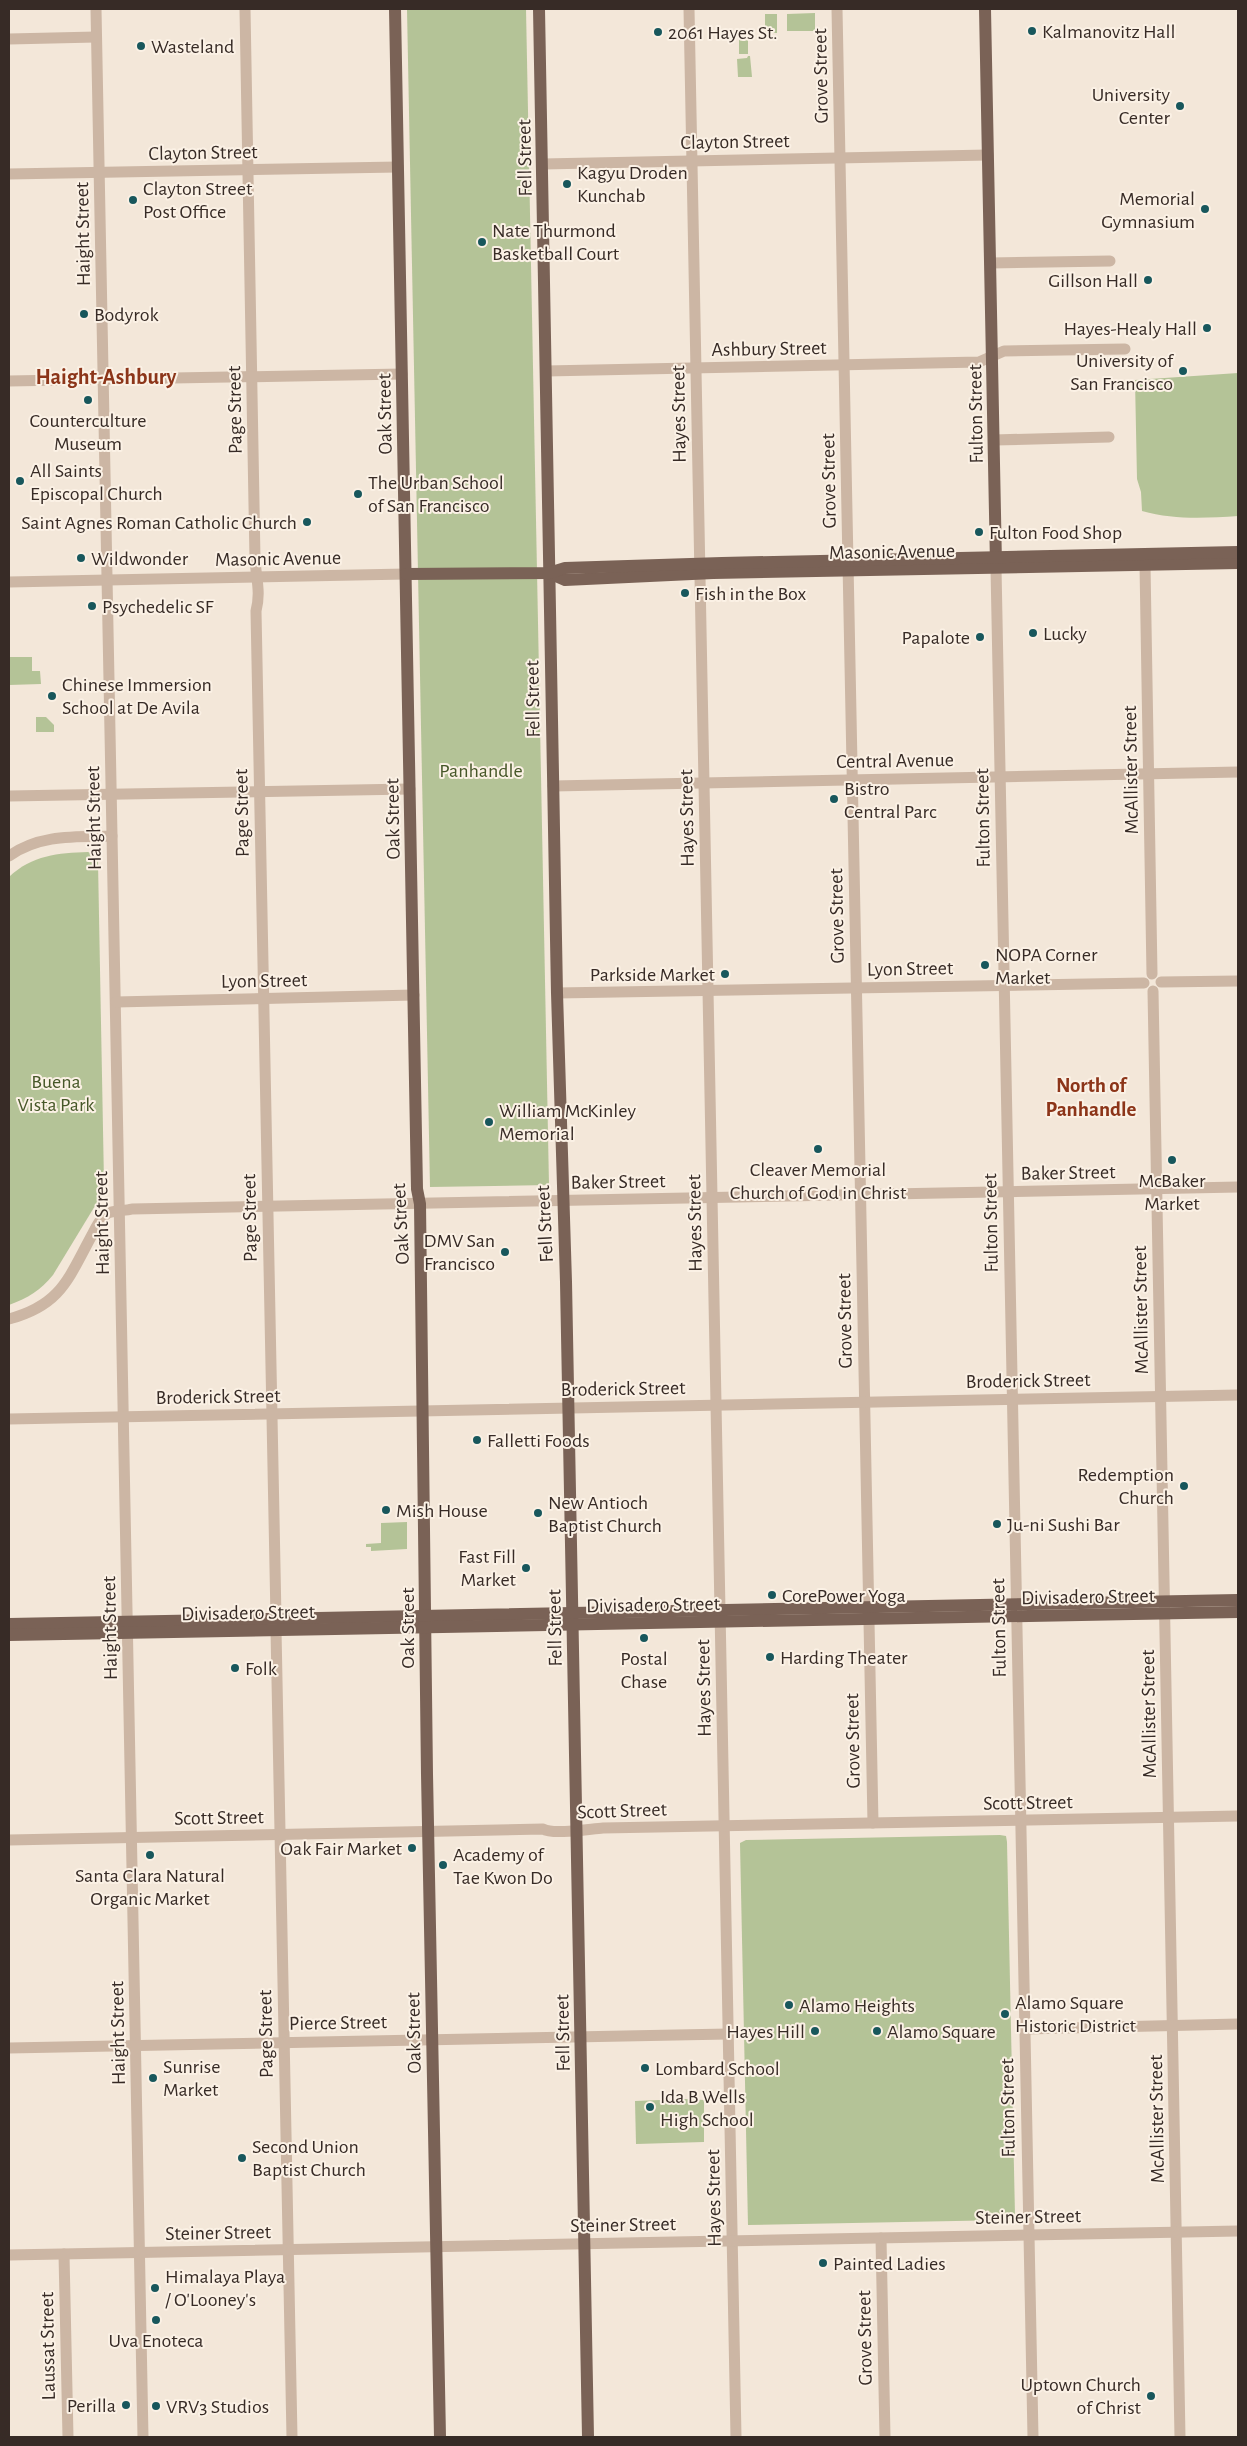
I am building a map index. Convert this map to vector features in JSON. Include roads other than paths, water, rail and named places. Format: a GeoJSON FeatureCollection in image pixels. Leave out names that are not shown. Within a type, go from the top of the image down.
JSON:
{"type":"FeatureCollection","features":[{"type":"Feature","properties":{"kind":"main road","name":"Oak Street"},"geometry":{"type":"LineString","coordinates":[[394,9],[417,1189],[420,1204],[428,1832],[440,2437]]}},
{"type":"Feature","properties":{"kind":"main road","name":"Fell Street"},"geometry":{"type":"LineString","coordinates":[[539,9],[557,993],[568,1408],[588,2437]]}},
{"type":"Feature","properties":{"kind":"main road","name":"Fulton Street"},"geometry":{"type":"LineString","coordinates":[[985,9],[996,562]]}},
{"type":"Feature","properties":{"kind":"main road","name":"Masonic Avenue"},"geometry":{"type":"LineString","coordinates":[[406,574],[549,573],[565,568],[700,569],[996,562],[1238,552]]}},
{"type":"Feature","properties":{"kind":"main road","name":"Masonic Avenue"},"geometry":{"type":"LineString","coordinates":[[996,562],[1145,565],[1238,563]]}},
{"type":"Feature","properties":{"kind":"main road","name":"Divisadero Street"},"geometry":{"type":"LineString","coordinates":[[9,1624],[128,1627],[426,1622],[1165,1607],[1238,1600]]}},
{"type":"Feature","properties":{"kind":"main road","name":"Divisadero Street"},"geometry":{"type":"LineString","coordinates":[[1165,1607],[1238,1612]]}},
{"type":"Feature","properties":{"kind":"main road","name":"Divisadero Street"},"geometry":{"type":"LineString","coordinates":[[9,1635],[128,1627]]}},
{"type":"Feature","properties":{"kind":"street","name":"Haight Street"},"geometry":{"type":"LineString","coordinates":[[96,9],[143,2437]]}},
{"type":"Feature","properties":{"kind":"street","name":"Page Street"},"geometry":{"type":"LineString","coordinates":[[244,9],[256,577],[260,599],[256,611],[292,2437]]}},
{"type":"Feature","properties":{"kind":"street","name":"Hayes Street"},"geometry":{"type":"LineString","coordinates":[[689,9],[736,2437]]}},
{"type":"Feature","properties":{"kind":"street","name":"Grove Street"},"geometry":{"type":"LineString","coordinates":[[838,9],[872,1823]]}},
{"type":"Feature","properties":{"kind":"street"},"geometry":{"type":"LineString","coordinates":[[9,39],[96,37]]}},
{"type":"Feature","properties":{"kind":"street","name":"Clayton Street"},"geometry":{"type":"LineString","coordinates":[[543,164],[988,154]]}},
{"type":"Feature","properties":{"kind":"street","name":"Clayton Street"},"geometry":{"type":"LineString","coordinates":[[9,174],[398,167]]}},
{"type":"Feature","properties":{"kind":"street"},"geometry":{"type":"LineString","coordinates":[[990,264],[1110,261]]}},
{"type":"Feature","properties":{"kind":"street","name":"Ashbury Street"},"geometry":{"type":"LineString","coordinates":[[546,371],[979,362],[1004,351],[1125,349]]}},
{"type":"Feature","properties":{"kind":"street"},"geometry":{"type":"LineString","coordinates":[[9,381],[402,374]]}},
{"type":"Feature","properties":{"kind":"street"},"geometry":{"type":"LineString","coordinates":[[994,440],[1109,437]]}},
{"type":"Feature","properties":{"kind":"street","name":"Fulton Street"},"geometry":{"type":"LineString","coordinates":[[996,562],[1033,2437]]}},
{"type":"Feature","properties":{"kind":"street","name":"McAllister Street"},"geometry":{"type":"LineString","coordinates":[[1145,565],[1180,2437]]}},
{"type":"Feature","properties":{"kind":"street","name":"Masonic Avenue"},"geometry":{"type":"LineString","coordinates":[[9,582],[406,574]]}},
{"type":"Feature","properties":{"kind":"street","name":"Central Avenue"},"geometry":{"type":"LineString","coordinates":[[553,786],[1238,772]]}},
{"type":"Feature","properties":{"kind":"street"},"geometry":{"type":"LineString","coordinates":[[9,796],[410,789]]}},
{"type":"Feature","properties":{"kind":"street"},"geometry":{"type":"LineString","coordinates":[[9,856],[27,845],[52,838],[112,836]]}},
{"type":"Feature","properties":{"kind":"street","name":"Lyon Street"},"geometry":{"type":"LineString","coordinates":[[557,993],[1238,981]]}},
{"type":"Feature","properties":{"kind":"street","name":"Lyon Street"},"geometry":{"type":"LineString","coordinates":[[116,1002],[414,995]]}},
{"type":"Feature","properties":{"kind":"street","name":"Baker Street"},"geometry":{"type":"LineString","coordinates":[[120,1211],[1238,1187]]}},
{"type":"Feature","properties":{"kind":"street"},"geometry":{"type":"LineString","coordinates":[[9,1319],[30,1314],[50,1302],[68,1279],[99,1222],[108,1213],[120,1211]]}},
{"type":"Feature","properties":{"kind":"street","name":"Broderick Street"},"geometry":{"type":"LineString","coordinates":[[9,1419],[1238,1395]]}},
{"type":"Feature","properties":{"kind":"street","name":"Scott Street"},"geometry":{"type":"LineString","coordinates":[[9,1840],[543,1830],[547,1832],[576,1829],[1238,1816]]}},
{"type":"Feature","properties":{"kind":"street"},"geometry":{"type":"LineString","coordinates":[[1025,2029],[1238,2024]]}},
{"type":"Feature","properties":{"kind":"street","name":"Pierce Street"},"geometry":{"type":"LineString","coordinates":[[9,2048],[728,2034]]}},
{"type":"Feature","properties":{"kind":"street","name":"Steiner Street"},"geometry":{"type":"LineString","coordinates":[[9,2255],[1238,2231]]}},
{"type":"Feature","properties":{"kind":"street","name":"Grove Street"},"geometry":{"type":"LineString","coordinates":[[881,2238],[885,2437]]}},
{"type":"Feature","properties":{"kind":"street","name":"Laussat Street"},"geometry":{"type":"LineString","coordinates":[[64,2254],[68,2437]]}},
{"type":"Feature","properties":{"kind":"place","name":"Kalmanovitz Hall"},"geometry":{"type":"Point","coordinates":[1032,31]}},
{"type":"Feature","properties":{"kind":"place","name":"2061 Hayes St."},"geometry":{"type":"Point","coordinates":[658,32]}},
{"type":"Feature","properties":{"kind":"place","name":"Wasteland"},"geometry":{"type":"Point","coordinates":[141,46]}},
{"type":"Feature","properties":{"kind":"place","name":"University Center"},"geometry":{"type":"Point","coordinates":[1180,106]}},
{"type":"Feature","properties":{"kind":"place","name":"Kagyu Droden Kunchab"},"geometry":{"type":"Point","coordinates":[567,184]}},
{"type":"Feature","properties":{"kind":"place","name":"Clayton Street Post Office"},"geometry":{"type":"Point","coordinates":[133,200]}},
{"type":"Feature","properties":{"kind":"place","name":"Memorial Gymnasium"},"geometry":{"type":"Point","coordinates":[1205,209]}},
{"type":"Feature","properties":{"kind":"place","name":"Nate Thurmond Basketball Court"},"geometry":{"type":"Point","coordinates":[482,242]}},
{"type":"Feature","properties":{"kind":"place","name":"Gillson Hall"},"geometry":{"type":"Point","coordinates":[1148,280]}},
{"type":"Feature","properties":{"kind":"place","name":"Bodyrok"},"geometry":{"type":"Point","coordinates":[84,314]}},
{"type":"Feature","properties":{"kind":"place","name":"Hayes-Healy Hall"},"geometry":{"type":"Point","coordinates":[1207,328]}},
{"type":"Feature","properties":{"kind":"place","name":"University of San Francisco"},"geometry":{"type":"Point","coordinates":[1183,371]}},
{"type":"Feature","properties":{"kind":"place","name":"Counterculture Museum"},"geometry":{"type":"Point","coordinates":[88,400]}},
{"type":"Feature","properties":{"kind":"place","name":"All Saints Episcopal Church"},"geometry":{"type":"Point","coordinates":[20,481]}},
{"type":"Feature","properties":{"kind":"place","name":"The Urban School of San Francisco"},"geometry":{"type":"Point","coordinates":[358,494]}},
{"type":"Feature","properties":{"kind":"place","name":"Saint Agnes Roman Catholic Church"},"geometry":{"type":"Point","coordinates":[307,522]}},
{"type":"Feature","properties":{"kind":"place","name":"Fulton Food Shop"},"geometry":{"type":"Point","coordinates":[979,532]}},
{"type":"Feature","properties":{"kind":"place","name":"Wildwonder"},"geometry":{"type":"Point","coordinates":[81,558]}},
{"type":"Feature","properties":{"kind":"place","name":"Fish in the Box"},"geometry":{"type":"Point","coordinates":[685,593]}},
{"type":"Feature","properties":{"kind":"place","name":"Psychedelic SF"},"geometry":{"type":"Point","coordinates":[92,606]}},
{"type":"Feature","properties":{"kind":"place","name":"Lucky"},"geometry":{"type":"Point","coordinates":[1033,633]}},
{"type":"Feature","properties":{"kind":"place","name":"Papalote"},"geometry":{"type":"Point","coordinates":[980,637]}},
{"type":"Feature","properties":{"kind":"place","name":"Chinese Immersion School at De Avila"},"geometry":{"type":"Point","coordinates":[52,696]}},
{"type":"Feature","properties":{"kind":"place","name":"Bistro Central Parc"},"geometry":{"type":"Point","coordinates":[834,799]}},
{"type":"Feature","properties":{"kind":"place","name":"NOPA Corner Market"},"geometry":{"type":"Point","coordinates":[985,965]}},
{"type":"Feature","properties":{"kind":"place","name":"Parkside Market"},"geometry":{"type":"Point","coordinates":[725,974]}},
{"type":"Feature","properties":{"kind":"place","name":"William McKinley Memorial"},"geometry":{"type":"Point","coordinates":[489,1122]}},
{"type":"Feature","properties":{"kind":"place","name":"Cleaver Memorial Church of God in Christ"},"geometry":{"type":"Point","coordinates":[818,1149]}},
{"type":"Feature","properties":{"kind":"place","name":"McBaker Market"},"geometry":{"type":"Point","coordinates":[1172,1160]}},
{"type":"Feature","properties":{"kind":"place","name":"DMV San Francisco"},"geometry":{"type":"Point","coordinates":[505,1252]}},
{"type":"Feature","properties":{"kind":"place","name":"Falletti Foods"},"geometry":{"type":"Point","coordinates":[477,1440]}},
{"type":"Feature","properties":{"kind":"place","name":"Redemption Church"},"geometry":{"type":"Point","coordinates":[1184,1486]}},
{"type":"Feature","properties":{"kind":"place","name":"Mish House"},"geometry":{"type":"Point","coordinates":[386,1510]}},
{"type":"Feature","properties":{"kind":"place","name":"New Antioch Baptist Church"},"geometry":{"type":"Point","coordinates":[538,1513]}},
{"type":"Feature","properties":{"kind":"place","name":"Ju-ni Sushi Bar"},"geometry":{"type":"Point","coordinates":[997,1524]}},
{"type":"Feature","properties":{"kind":"place","name":"Fast Fill Market"},"geometry":{"type":"Point","coordinates":[526,1568]}},
{"type":"Feature","properties":{"kind":"place","name":"CorePower Yoga"},"geometry":{"type":"Point","coordinates":[772,1595]}},
{"type":"Feature","properties":{"kind":"place","name":"Postal Chase"},"geometry":{"type":"Point","coordinates":[644,1638]}},
{"type":"Feature","properties":{"kind":"place","name":"Harding Theater"},"geometry":{"type":"Point","coordinates":[770,1657]}},
{"type":"Feature","properties":{"kind":"place","name":"Folk"},"geometry":{"type":"Point","coordinates":[235,1668]}},
{"type":"Feature","properties":{"kind":"place","name":"Oak Fair Market"},"geometry":{"type":"Point","coordinates":[412,1848]}},
{"type":"Feature","properties":{"kind":"place","name":"Santa Clara Natural Organic Market"},"geometry":{"type":"Point","coordinates":[150,1855]}},
{"type":"Feature","properties":{"kind":"place","name":"Academy of Tae Kwon Do"},"geometry":{"type":"Point","coordinates":[443,1865]}},
{"type":"Feature","properties":{"kind":"place","name":"Alamo Heights"},"geometry":{"type":"Point","coordinates":[789,2005]}},
{"type":"Feature","properties":{"kind":"place","name":"Alamo Square Historic District"},"geometry":{"type":"Point","coordinates":[1005,2014]}},
{"type":"Feature","properties":{"kind":"place","name":"Hayes Hill"},"geometry":{"type":"Point","coordinates":[815,2031]}},
{"type":"Feature","properties":{"kind":"place","name":"Alamo Square"},"geometry":{"type":"Point","coordinates":[877,2031]}},
{"type":"Feature","properties":{"kind":"place","name":"Lombard School"},"geometry":{"type":"Point","coordinates":[645,2068]}},
{"type":"Feature","properties":{"kind":"place","name":"Sunrise Market"},"geometry":{"type":"Point","coordinates":[153,2078]}},
{"type":"Feature","properties":{"kind":"place","name":"Ida B Wells High School"},"geometry":{"type":"Point","coordinates":[650,2107]}},
{"type":"Feature","properties":{"kind":"place","name":"Second Union Baptist Church"},"geometry":{"type":"Point","coordinates":[242,2158]}},
{"type":"Feature","properties":{"kind":"place","name":"Painted Ladies"},"geometry":{"type":"Point","coordinates":[823,2263]}},
{"type":"Feature","properties":{"kind":"place","name":"Himalaya Playa / O'Looney's"},"geometry":{"type":"Point","coordinates":[155,2288]}},
{"type":"Feature","properties":{"kind":"place","name":"Uva Enoteca"},"geometry":{"type":"Point","coordinates":[156,2320]}},
{"type":"Feature","properties":{"kind":"place","name":"Uptown Church of Christ"},"geometry":{"type":"Point","coordinates":[1151,2396]}},
{"type":"Feature","properties":{"kind":"place","name":"Perilla"},"geometry":{"type":"Point","coordinates":[126,2405]}},
{"type":"Feature","properties":{"kind":"place","name":"VRV3 Studios"},"geometry":{"type":"Point","coordinates":[156,2406]}},
{"type":"Feature","properties":{"kind":"district","name":"Haight-Ashbury"},"geometry":{"type":"Point","coordinates":[106,376]}},
{"type":"Feature","properties":{"kind":"district","name":"North of Panhandle"},"geometry":{"type":"Point","coordinates":[1091,1097]}},
{"type":"Feature","properties":{"kind":"park label","name":"Panhandle"},"geometry":{"type":"Point","coordinates":[481,770]}},
{"type":"Feature","properties":{"kind":"park label","name":"Buena Vista Park"},"geometry":{"type":"Point","coordinates":[56,1092]}}]}
